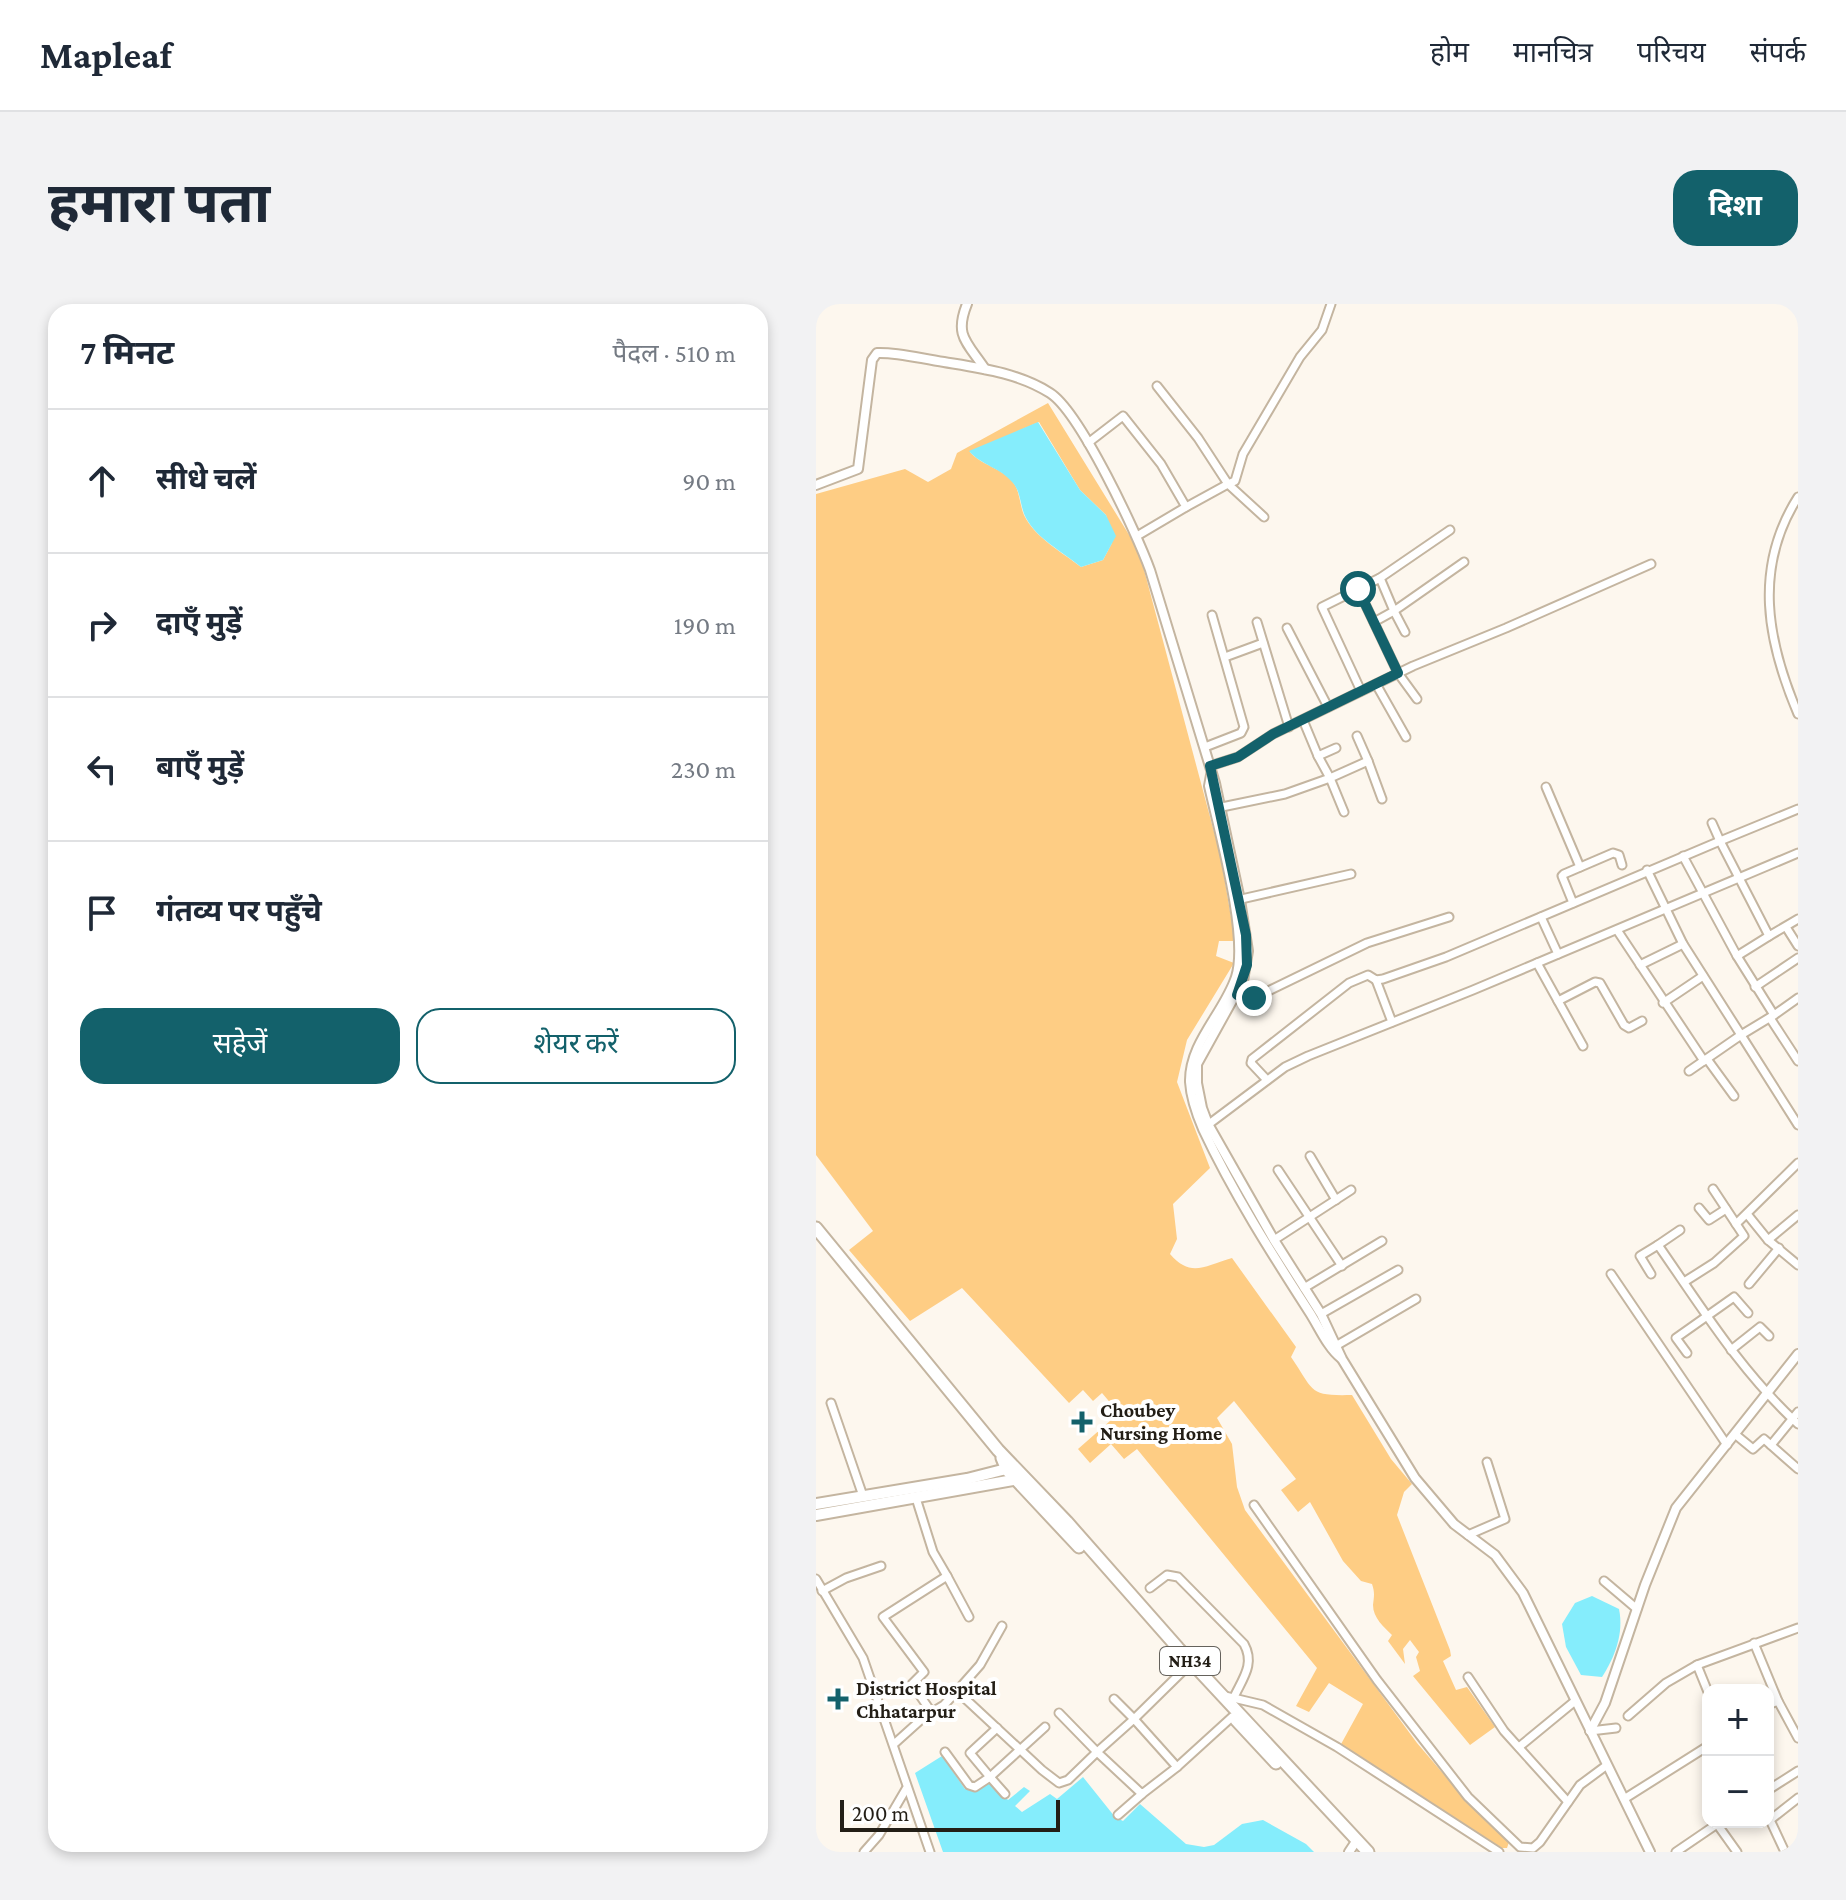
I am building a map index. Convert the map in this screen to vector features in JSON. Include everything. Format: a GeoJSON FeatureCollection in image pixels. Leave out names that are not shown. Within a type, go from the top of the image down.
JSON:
{"type":"FeatureCollection","features":[{"type":"Feature","properties":{"kind":"highway","name":"NH34"},"geometry":{"type":"LineString","coordinates":[[816,1228],[1021,1479],[1232,1717],[1354,1847],[1368,1852]]}},
{"type":"Feature","properties":{"kind":"highway","name":"NH34"},"geometry":{"type":"LineString","coordinates":[[1189,1665],[1228,1696],[1354,1847]]}},
{"type":"Feature","properties":{"kind":"main road"},"geometry":{"type":"LineString","coordinates":[[816,1504],[1012,1468]]}},
{"type":"Feature","properties":{"kind":"main road"},"geometry":{"type":"LineString","coordinates":[[816,1515],[1021,1479]]}},
{"type":"Feature","properties":{"kind":"street"},"geometry":{"type":"LineString","coordinates":[[967,304],[960,330],[985,369]]}},
{"type":"Feature","properties":{"kind":"street"},"geometry":{"type":"LineString","coordinates":[[1137,536],[1235,481],[1243,454],[1288,376],[1322,330],[1331,304]]}},
{"type":"Feature","properties":{"kind":"street"},"geometry":{"type":"LineString","coordinates":[[816,485],[858,469],[871,368],[877,353],[985,369],[1050,392],[1088,443],[1137,536],[1150,570],[1205,747],[1210,770],[1209,786],[1217,808],[1237,900],[1240,956],[1233,994],[1200,1044],[1191,1067],[1193,1096],[1287,1277],[1335,1346]]}},
{"type":"Feature","properties":{"kind":"street"},"geometry":{"type":"LineString","coordinates":[[1157,386],[1198,438],[1228,484],[1264,517]]}},
{"type":"Feature","properties":{"kind":"street"},"geometry":{"type":"LineString","coordinates":[[1088,443],[1123,416],[1161,464],[1186,507]]}},
{"type":"Feature","properties":{"kind":"street"},"geometry":{"type":"LineString","coordinates":[[1798,497],[1776,540],[1768,593],[1769,623],[1798,714]]}},
{"type":"Feature","properties":{"kind":"street"},"geometry":{"type":"LineString","coordinates":[[1361,691],[1322,607],[1380,578],[1450,530]]}},
{"type":"Feature","properties":{"kind":"street"},"geometry":{"type":"LineString","coordinates":[[1374,622],[1464,562]]}},
{"type":"Feature","properties":{"kind":"street"},"geometry":{"type":"LineString","coordinates":[[1210,770],[1398,673],[1651,564]]}},
{"type":"Feature","properties":{"kind":"street"},"geometry":{"type":"LineString","coordinates":[[1380,578],[1405,632]]}},
{"type":"Feature","properties":{"kind":"street"},"geometry":{"type":"LineString","coordinates":[[1358,589],[1398,673],[1417,699]]}},
{"type":"Feature","properties":{"kind":"street"},"geometry":{"type":"LineString","coordinates":[[1205,747],[1244,732],[1212,615]]}},
{"type":"Feature","properties":{"kind":"street"},"geometry":{"type":"LineString","coordinates":[[1257,622],[1289,727]]}},
{"type":"Feature","properties":{"kind":"street"},"geometry":{"type":"LineString","coordinates":[[1287,628],[1328,707]]}},
{"type":"Feature","properties":{"kind":"street"},"geometry":{"type":"LineString","coordinates":[[1225,657],[1263,643]]}},
{"type":"Feature","properties":{"kind":"street"},"geometry":{"type":"LineString","coordinates":[[1376,684],[1406,737]]}},
{"type":"Feature","properties":{"kind":"street"},"geometry":{"type":"LineString","coordinates":[[1303,720],[1344,812]]}},
{"type":"Feature","properties":{"kind":"street"},"geometry":{"type":"LineString","coordinates":[[1357,736],[1382,799]]}},
{"type":"Feature","properties":{"kind":"street"},"geometry":{"type":"LineString","coordinates":[[1318,756],[1336,748]]}},
{"type":"Feature","properties":{"kind":"street"},"geometry":{"type":"LineString","coordinates":[[1217,808],[1285,794],[1368,761]]}},
{"type":"Feature","properties":{"kind":"street"},"geometry":{"type":"LineString","coordinates":[[1546,787],[1580,867]]}},
{"type":"Feature","properties":{"kind":"street"},"geometry":{"type":"LineString","coordinates":[[1376,980],[1446,957],[1798,809]]}},
{"type":"Feature","properties":{"kind":"street"},"geometry":{"type":"LineString","coordinates":[[1712,823],[1737,879],[1769,936]]}},
{"type":"Feature","properties":{"kind":"street"},"geometry":{"type":"LineString","coordinates":[[1573,903],[1562,876],[1613,853],[1619,855],[1622,865]]}},
{"type":"Feature","properties":{"kind":"street"},"geometry":{"type":"LineString","coordinates":[[1206,1126],[1285,1067],[1308,1056],[1798,853]]}},
{"type":"Feature","properties":{"kind":"street"},"geometry":{"type":"LineString","coordinates":[[1683,856],[1798,1061]]}},
{"type":"Feature","properties":{"kind":"street"},"geometry":{"type":"LineString","coordinates":[[1647,870],[1683,944],[1798,1125]]}},
{"type":"Feature","properties":{"kind":"street"},"geometry":{"type":"LineString","coordinates":[[1237,900],[1351,874]]}},
{"type":"Feature","properties":{"kind":"street"},"geometry":{"type":"LineString","coordinates":[[1233,994],[1254,998],[1367,943],[1449,917]]}},
{"type":"Feature","properties":{"kind":"street"},"geometry":{"type":"LineString","coordinates":[[1541,917],[1558,954]]}},
{"type":"Feature","properties":{"kind":"street"},"geometry":{"type":"LineString","coordinates":[[1737,956],[1798,919]]}},
{"type":"Feature","properties":{"kind":"street"},"geometry":{"type":"LineString","coordinates":[[1786,927],[1798,946]]}},
{"type":"Feature","properties":{"kind":"street"},"geometry":{"type":"LineString","coordinates":[[1617,930],[1663,1003],[1734,1096]]}},
{"type":"Feature","properties":{"kind":"street"},"geometry":{"type":"LineString","coordinates":[[1640,965],[1683,944]]}},
{"type":"Feature","properties":{"kind":"street"},"geometry":{"type":"LineString","coordinates":[[1755,987],[1798,958]]}},
{"type":"Feature","properties":{"kind":"street"},"geometry":{"type":"LineString","coordinates":[[1537,963],[1583,1046]]}},
{"type":"Feature","properties":{"kind":"street"},"geometry":{"type":"LineString","coordinates":[[1267,1080],[1251,1063],[1252,1059],[1349,983],[1368,975],[1376,980],[1392,1022]]}},
{"type":"Feature","properties":{"kind":"street"},"geometry":{"type":"LineString","coordinates":[[1663,1003],[1703,976]]}},
{"type":"Feature","properties":{"kind":"street"},"geometry":{"type":"LineString","coordinates":[[1558,1001],[1595,982],[1603,985],[1626,1027],[1642,1021]]}},
{"type":"Feature","properties":{"kind":"street"},"geometry":{"type":"LineString","coordinates":[[1689,1071],[1798,998]]}},
{"type":"Feature","properties":{"kind":"street"},"geometry":{"type":"LineString","coordinates":[[1206,1126],[1321,1314],[1342,1359],[1415,1478],[1446,1517],[1495,1555],[1523,1593],[1650,1852]]}},
{"type":"Feature","properties":{"kind":"street"},"geometry":{"type":"LineString","coordinates":[[1310,1156],[1336,1200]]}},
{"type":"Feature","properties":{"kind":"street"},"geometry":{"type":"LineString","coordinates":[[1736,1224],[1796,1169]]}},
{"type":"Feature","properties":{"kind":"street"},"geometry":{"type":"LineString","coordinates":[[1278,1170],[1342,1266]]}},
{"type":"Feature","properties":{"kind":"street"},"geometry":{"type":"LineString","coordinates":[[1684,1282],[1714,1263],[1744,1236],[1713,1189]]}},
{"type":"Feature","properties":{"kind":"street"},"geometry":{"type":"LineString","coordinates":[[1274,1240],[1351,1190]]}},
{"type":"Feature","properties":{"kind":"street"},"geometry":{"type":"LineString","coordinates":[[1699,1208],[1709,1220],[1726,1209]]}},
{"type":"Feature","properties":{"kind":"street"},"geometry":{"type":"LineString","coordinates":[[1747,1214],[1768,1240],[1798,1265]]}},
{"type":"Feature","properties":{"kind":"street"},"geometry":{"type":"LineString","coordinates":[[1768,1240],[1798,1215]]}},
{"type":"Feature","properties":{"kind":"street"},"geometry":{"type":"LineString","coordinates":[[1651,1274],[1640,1256],[1680,1230]]}},
{"type":"Feature","properties":{"kind":"street"},"geometry":{"type":"LineString","coordinates":[[1304,1288],[1382,1241]]}},
{"type":"Feature","properties":{"kind":"street"},"geometry":{"type":"LineString","coordinates":[[1658,1245],[1731,1350],[1767,1395],[1796,1419],[1771,1445]]}},
{"type":"Feature","properties":{"kind":"street"},"geometry":{"type":"LineString","coordinates":[[1749,1284],[1779,1248]]}},
{"type":"Feature","properties":{"kind":"street"},"geometry":{"type":"LineString","coordinates":[[1321,1314],[1398,1270]]}},
{"type":"Feature","properties":{"kind":"street"},"geometry":{"type":"LineString","coordinates":[[1611,1274],[1727,1445]]}},
{"type":"Feature","properties":{"kind":"street"},"geometry":{"type":"LineString","coordinates":[[1687,1353],[1676,1338],[1734,1297],[1748,1313]]}},
{"type":"Feature","properties":{"kind":"street"},"geometry":{"type":"LineString","coordinates":[[1335,1346],[1416,1299]]}},
{"type":"Feature","properties":{"kind":"street"},"geometry":{"type":"LineString","coordinates":[[1731,1350],[1760,1327],[1769,1336]]}},
{"type":"Feature","properties":{"kind":"street"},"geometry":{"type":"LineString","coordinates":[[1590,1731],[1605,1703],[1676,1508],[1798,1354]]}},
{"type":"Feature","properties":{"kind":"street"},"geometry":{"type":"LineString","coordinates":[[831,1403],[863,1496]]}},
{"type":"Feature","properties":{"kind":"street"},"geometry":{"type":"LineString","coordinates":[[1736,1435],[1753,1449],[1764,1439],[1797,1466]]}},
{"type":"Feature","properties":{"kind":"street"},"geometry":{"type":"LineString","coordinates":[[1468,1535],[1505,1519],[1487,1462]]}},
{"type":"Feature","properties":{"kind":"street"},"geometry":{"type":"LineString","coordinates":[[916,1498],[933,1552],[969,1617]]}},
{"type":"Feature","properties":{"kind":"street"},"geometry":{"type":"LineString","coordinates":[[1254,1505],[1377,1680],[1468,1797],[1523,1850],[1533,1848],[1540,1842],[1580,1785],[1607,1765]]}},
{"type":"Feature","properties":{"kind":"street"},"geometry":{"type":"LineString","coordinates":[[822,1591],[846,1578],[881,1566]]}},
{"type":"Feature","properties":{"kind":"street"},"geometry":{"type":"LineString","coordinates":[[1150,1588],[1167,1575],[1178,1577],[1244,1644],[1250,1656],[1249,1663],[1228,1696],[1263,1705],[1337,1747],[1499,1852]]}},
{"type":"Feature","properties":{"kind":"street"},"geometry":{"type":"LineString","coordinates":[[932,1713],[912,1684],[924,1672],[883,1617],[947,1576]]}},
{"type":"Feature","properties":{"kind":"street"},"geometry":{"type":"LineString","coordinates":[[816,1579],[863,1658],[930,1852]]}},
{"type":"Feature","properties":{"kind":"street"},"geometry":{"type":"LineString","coordinates":[[1604,1581],[1637,1609]]}},
{"type":"Feature","properties":{"kind":"street"},"geometry":{"type":"LineString","coordinates":[[894,1744],[957,1691],[980,1665],[1002,1626]]}},
{"type":"Feature","properties":{"kind":"street"},"geometry":{"type":"LineString","coordinates":[[1628,1716],[1666,1683],[1697,1665],[1798,1628]]}},
{"type":"Feature","properties":{"kind":"street"},"geometry":{"type":"LineString","coordinates":[[1754,1643],[1778,1701],[1798,1738]]}},
{"type":"Feature","properties":{"kind":"street"},"geometry":{"type":"LineString","coordinates":[[957,1691],[1059,1783],[1068,1780],[1189,1665]]}},
{"type":"Feature","properties":{"kind":"street"},"geometry":{"type":"LineString","coordinates":[[1697,1665],[1705,1684]]}},
{"type":"Feature","properties":{"kind":"street"},"geometry":{"type":"LineString","coordinates":[[1468,1677],[1504,1731],[1568,1802]]}},
{"type":"Feature","properties":{"kind":"street"},"geometry":{"type":"LineString","coordinates":[[1114,1699],[1177,1767]]}},
{"type":"Feature","properties":{"kind":"street"},"geometry":{"type":"LineString","coordinates":[[1519,1747],[1575,1701]]}},
{"type":"Feature","properties":{"kind":"street"},"geometry":{"type":"LineString","coordinates":[[1774,1703],[1778,1701]]}},
{"type":"Feature","properties":{"kind":"street"},"geometry":{"type":"LineString","coordinates":[[1059,1713],[1142,1794]]}},
{"type":"Feature","properties":{"kind":"street"},"geometry":{"type":"LineString","coordinates":[[1118,1815],[1232,1717]]}},
{"type":"Feature","properties":{"kind":"street"},"geometry":{"type":"LineString","coordinates":[[945,1752],[972,1788],[990,1777],[1045,1727]]}},
{"type":"Feature","properties":{"kind":"street"},"geometry":{"type":"LineString","coordinates":[[997,1728],[970,1753],[1005,1794]]}},
{"type":"Feature","properties":{"kind":"street"},"geometry":{"type":"LineString","coordinates":[[1590,1731],[1616,1728]]}},
{"type":"Feature","properties":{"kind":"street"},"geometry":{"type":"LineString","coordinates":[[1624,1799],[1702,1750]]}},
{"type":"Feature","properties":{"kind":"street"},"geometry":{"type":"LineString","coordinates":[[1774,1786],[1798,1771]]}},
{"type":"Feature","properties":{"kind":"street"},"geometry":{"type":"LineString","coordinates":[[864,1852],[879,1835],[906,1789]]}},
{"type":"Feature","properties":{"kind":"street"},"geometry":{"type":"LineString","coordinates":[[1785,1852],[1770,1820],[1798,1798]]}},
{"type":"Feature","properties":{"kind":"street"},"geometry":{"type":"LineString","coordinates":[[1676,1852],[1712,1828]]}},
{"type":"Feature","properties":{"kind":"street"},"geometry":{"type":"LineString","coordinates":[[1722,1828],[1737,1852]]}},
{"type":"Feature","properties":{"kind":"shaded area"},"geometry":{"type":"Polygon","coordinates":[[[1048,403],[1139,551],[1221,858],[1235,941],[1219,941],[1216,956],[1234,963],[1187,1040],[1177,1082],[1210,1168],[1173,1204],[1177,1239],[1170,1254],[1191,1268],[1206,1267],[1232,1258],[1296,1347],[1291,1357],[1309,1385],[1320,1393],[1352,1395],[1391,1459],[1412,1484],[1404,1492],[1397,1515],[1450,1650],[1451,1656],[1443,1661],[1456,1690],[1467,1687],[1495,1727],[1470,1745],[1413,1676],[1420,1671],[1416,1657],[1419,1652],[1410,1640],[1403,1649],[1405,1664],[1388,1641],[1392,1635],[1373,1610],[1372,1584],[1361,1581],[1343,1561],[1310,1502],[1298,1512],[1281,1490],[1296,1479],[1234,1401],[1217,1418],[1232,1444],[1237,1487],[1245,1510],[1417,1743],[1464,1798],[1509,1842],[1507,1848],[1502,1848],[1340,1746],[1363,1704],[1329,1683],[1309,1712],[1296,1706],[1317,1668],[1137,1449],[1124,1459],[1111,1444],[1090,1463],[1078,1449],[1119,1413],[1102,1393],[1093,1401],[1083,1390],[1069,1403],[962,1288],[910,1321],[849,1250],[873,1231],[816,1155],[816,494],[905,469],[928,482],[951,469],[957,453],[1048,403]],[[1039,422],[970,452],[1010,479],[1017,489],[1029,523],[1042,538],[1081,567],[1103,560],[1112,543],[1106,515],[1080,490],[1039,422]]]}},
{"type":"Feature","properties":{"kind":"water"},"geometry":{"type":"Polygon","coordinates":[[[1038,422],[1080,490],[1106,515],[1116,536],[1103,560],[1081,567],[1043,539],[1026,518],[1013,483],[969,451],[1038,422]]]}},
{"type":"Feature","properties":{"kind":"water"},"geometry":{"type":"Polygon","coordinates":[[[1592,1596],[1619,1609],[1617,1644],[1602,1677],[1581,1675],[1566,1647],[1562,1624],[1575,1603],[1592,1596]]]}},
{"type":"Feature","properties":{"kind":"water"},"geometry":{"type":"Polygon","coordinates":[[[942,1756],[965,1789],[976,1790],[989,1780],[1008,1800],[1024,1787],[1030,1791],[1015,1806],[1022,1812],[1050,1794],[1057,1799],[1083,1777],[1115,1817],[1123,1821],[1140,1804],[1186,1844],[1214,1845],[1242,1824],[1263,1820],[1306,1844],[1314,1852],[943,1852],[915,1773],[942,1756]]]}},
{"type":"Feature","properties":{"kind":"place","name":"Choubey Nursing Home"},"geometry":{"type":"Point","coordinates":[1082,1422]}},
{"type":"Feature","properties":{"kind":"place","name":"District Hospital Chhatarpur"},"geometry":{"type":"Point","coordinates":[838,1699]}},
{"type":"Feature","properties":{"kind":"route"},"geometry":{"type":"LineString","coordinates":[[1254,998],[1237,995],[1247,965],[1248,951],[1240,900],[1210,766],[1238,757],[1273,734],[1398,673],[1358,589]]}}]}
